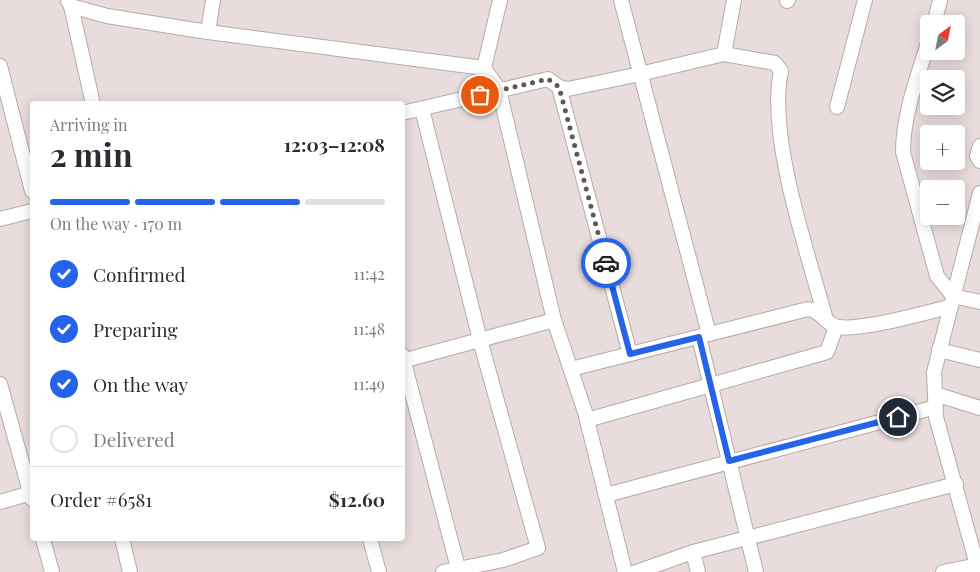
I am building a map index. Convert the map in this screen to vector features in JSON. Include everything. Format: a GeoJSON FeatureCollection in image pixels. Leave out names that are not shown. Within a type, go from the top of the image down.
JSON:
{"type":"FeatureCollection","features":[{"type":"Feature","properties":{"kind":"street"},"geometry":{"type":"LineString","coordinates":[[208,32],[213,0]]}},
{"type":"Feature","properties":{"kind":"street"},"geometry":{"type":"LineString","coordinates":[[500,0],[484,68],[499,90],[554,320],[587,420],[625,572]]}},
{"type":"Feature","properties":{"kind":"street"},"geometry":{"type":"LineString","coordinates":[[620,0],[704,336],[711,385],[756,572]]}},
{"type":"Feature","properties":{"kind":"street"},"geometry":{"type":"LineString","coordinates":[[724,54],[734,0]]}},
{"type":"Feature","properties":{"kind":"street"},"geometry":{"type":"LineString","coordinates":[[837,107],[866,0]]}},
{"type":"Feature","properties":{"kind":"street"},"geometry":{"type":"LineString","coordinates":[[936,15],[940,0]]}},
{"type":"Feature","properties":{"kind":"street"},"geometry":{"type":"LineString","coordinates":[[73,2],[107,16],[208,32],[484,68]]}},
{"type":"Feature","properties":{"kind":"street"},"geometry":{"type":"LineString","coordinates":[[73,2],[92,101]]}},
{"type":"Feature","properties":{"kind":"street"},"geometry":{"type":"LineString","coordinates":[[405,112],[548,79],[559,87],[568,89],[724,54],[775,63],[781,71],[777,108],[790,188],[831,324],[827,352],[587,420]]}},
{"type":"Feature","properties":{"kind":"street"},"geometry":{"type":"LineString","coordinates":[[923,60],[902,136],[902,152],[937,276],[951,302]]}},
{"type":"Feature","properties":{"kind":"street"},"geometry":{"type":"LineString","coordinates":[[0,66],[30,183]]}},
{"type":"Feature","properties":{"kind":"street"},"geometry":{"type":"LineString","coordinates":[[559,87],[630,354]]}},
{"type":"Feature","properties":{"kind":"street"},"geometry":{"type":"LineString","coordinates":[[422,109],[480,340],[538,548],[504,566],[458,568],[443,572]]}},
{"type":"Feature","properties":{"kind":"street"},"geometry":{"type":"LineString","coordinates":[[980,146],[977,156],[980,161]]}},
{"type":"Feature","properties":{"kind":"street"},"geometry":{"type":"LineString","coordinates":[[943,572],[978,568],[974,526],[956,484],[936,417],[934,372],[951,302],[975,231],[980,193]]}},
{"type":"Feature","properties":{"kind":"street"},"geometry":{"type":"LineString","coordinates":[[0,219],[30,212]]}},
{"type":"Feature","properties":{"kind":"street"},"geometry":{"type":"LineString","coordinates":[[571,369],[808,309],[818,312],[831,324],[856,327],[951,302],[980,302]]}},
{"type":"Feature","properties":{"kind":"street"},"geometry":{"type":"LineString","coordinates":[[405,359],[554,320]]}},
{"type":"Feature","properties":{"kind":"street"},"geometry":{"type":"LineString","coordinates":[[939,350],[980,360]]}},
{"type":"Feature","properties":{"kind":"street"},"geometry":{"type":"LineString","coordinates":[[405,367],[458,568]]}},
{"type":"Feature","properties":{"kind":"street"},"geometry":{"type":"LineString","coordinates":[[0,384],[5,419],[30,490]]}},
{"type":"Feature","properties":{"kind":"street"},"geometry":{"type":"LineString","coordinates":[[606,495],[935,400],[980,408]]}},
{"type":"Feature","properties":{"kind":"street"},"geometry":{"type":"LineString","coordinates":[[636,572],[693,552],[956,484]]}},
{"type":"Feature","properties":{"kind":"street"},"geometry":{"type":"LineString","coordinates":[[0,502],[30,496]]}},
{"type":"Feature","properties":{"kind":"street"},"geometry":{"type":"LineString","coordinates":[[44,541],[52,572]]}},
{"type":"Feature","properties":{"kind":"street"},"geometry":{"type":"LineString","coordinates":[[122,541],[130,572]]}},
{"type":"Feature","properties":{"kind":"street"},"geometry":{"type":"LineString","coordinates":[[371,541],[379,572]]}},
{"type":"Feature","properties":{"kind":"street"},"geometry":{"type":"LineString","coordinates":[[693,552],[698,572]]}},
{"type":"Feature","properties":{"kind":"way so far"},"geometry":{"type":"LineString","coordinates":[[480,95],[548,79],[559,87],[606,263]]}},
{"type":"Feature","properties":{"kind":"route"},"geometry":{"type":"LineString","coordinates":[[606,263],[630,354],[699,337],[729,461],[898,417]]}}]}
